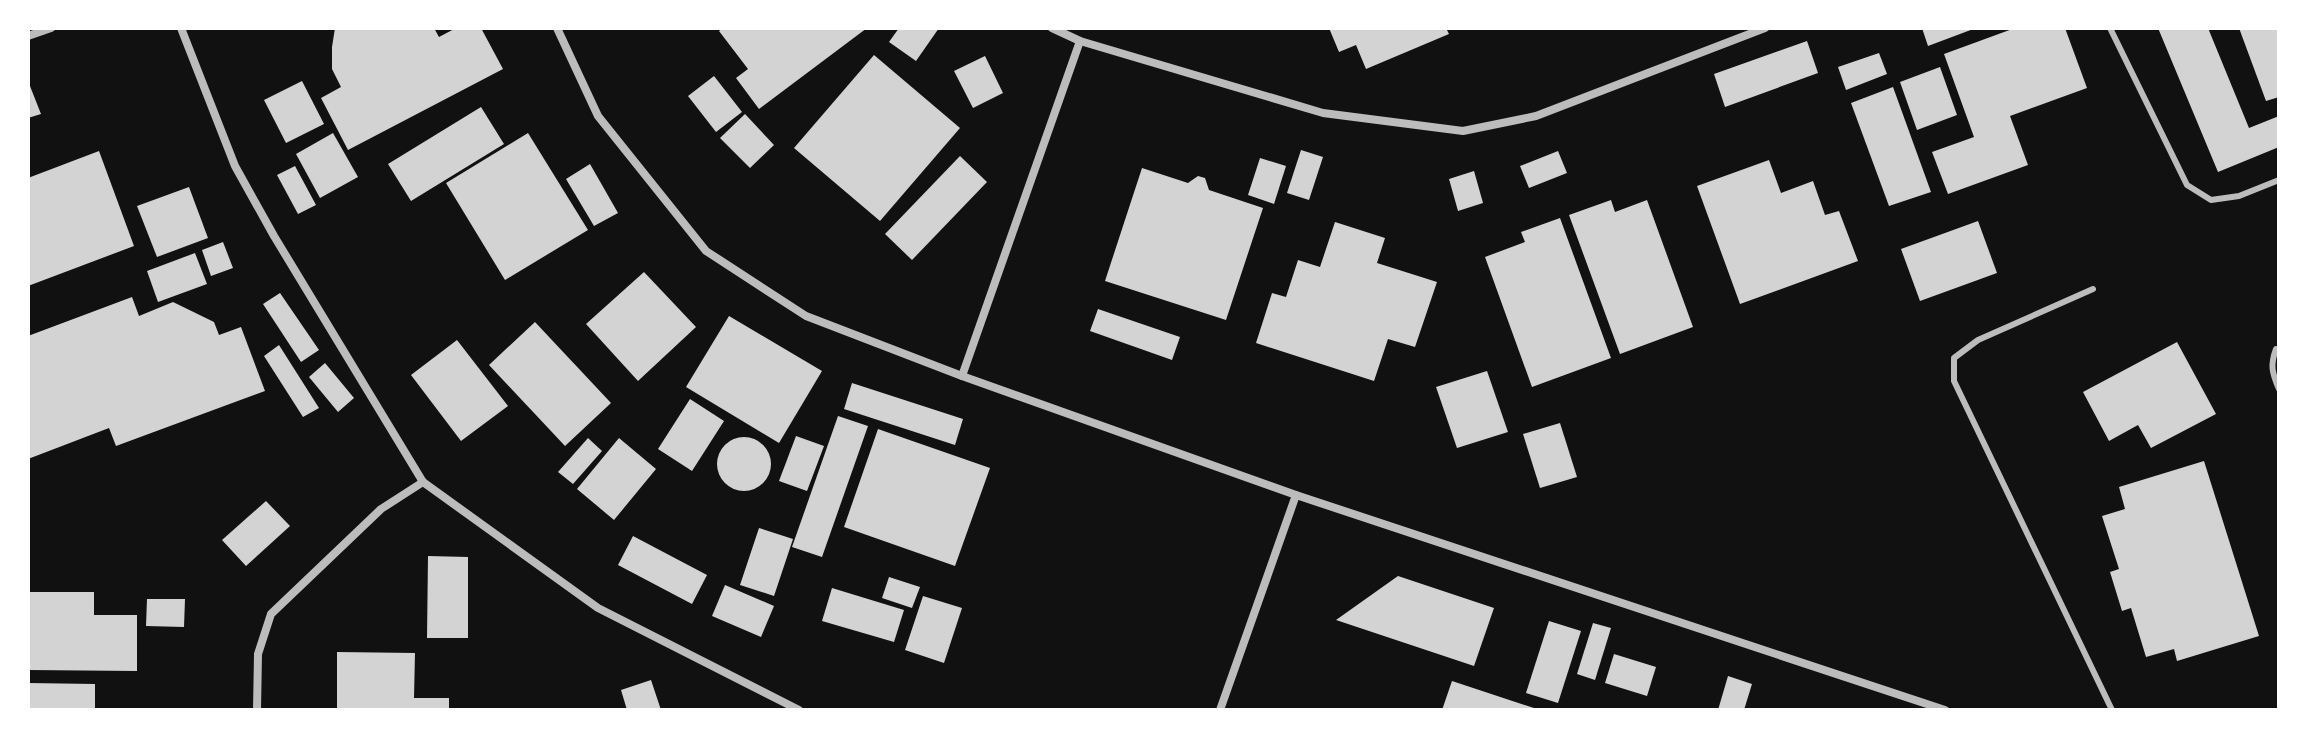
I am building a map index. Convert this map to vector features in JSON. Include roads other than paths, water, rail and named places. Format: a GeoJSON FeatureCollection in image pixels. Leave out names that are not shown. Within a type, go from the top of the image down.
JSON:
{"type":"FeatureCollection","features":[{"type":"Feature","properties":{"kind":"street"},"geometry":{"type":"LineString","coordinates":[[28,36],[51,28]]}},
{"type":"Feature","properties":{"kind":"street"},"geometry":{"type":"LineString","coordinates":[[181,28],[235,166],[423,482],[598,608],[799,710]]}},
{"type":"Feature","properties":{"kind":"street"},"geometry":{"type":"LineString","coordinates":[[557,28],[598,116],[706,251],[806,316],[962,376],[1296,495],[1945,710]]}},
{"type":"Feature","properties":{"kind":"street"},"geometry":{"type":"LineString","coordinates":[[1052,28],[1080,41],[1323,113],[1463,131],[1536,116],[1765,28]]}},
{"type":"Feature","properties":{"kind":"street"},"geometry":{"type":"LineString","coordinates":[[962,376],[1080,41]]}},
{"type":"Feature","properties":{"kind":"street"},"geometry":{"type":"LineString","coordinates":[[257,710],[258,654],[271,614],[381,509],[423,482]]}},
{"type":"Feature","properties":{"kind":"street"},"geometry":{"type":"LineString","coordinates":[[1220,710],[1296,495]]}},
{"type":"Feature","properties":{"kind":"lane"},"geometry":{"type":"LineString","coordinates":[[2110,28],[2187,185],[2211,200],[2239,196],[2279,180]]}},
{"type":"Feature","properties":{"kind":"lane"},"geometry":{"type":"LineString","coordinates":[[2093,289],[1978,340],[1954,358],[1954,381],[2112,710]]}},
{"type":"Feature","properties":{"kind":"lane"},"geometry":{"type":"LineString","coordinates":[[2276,349],[2271,362],[2279,389]]}}]}
